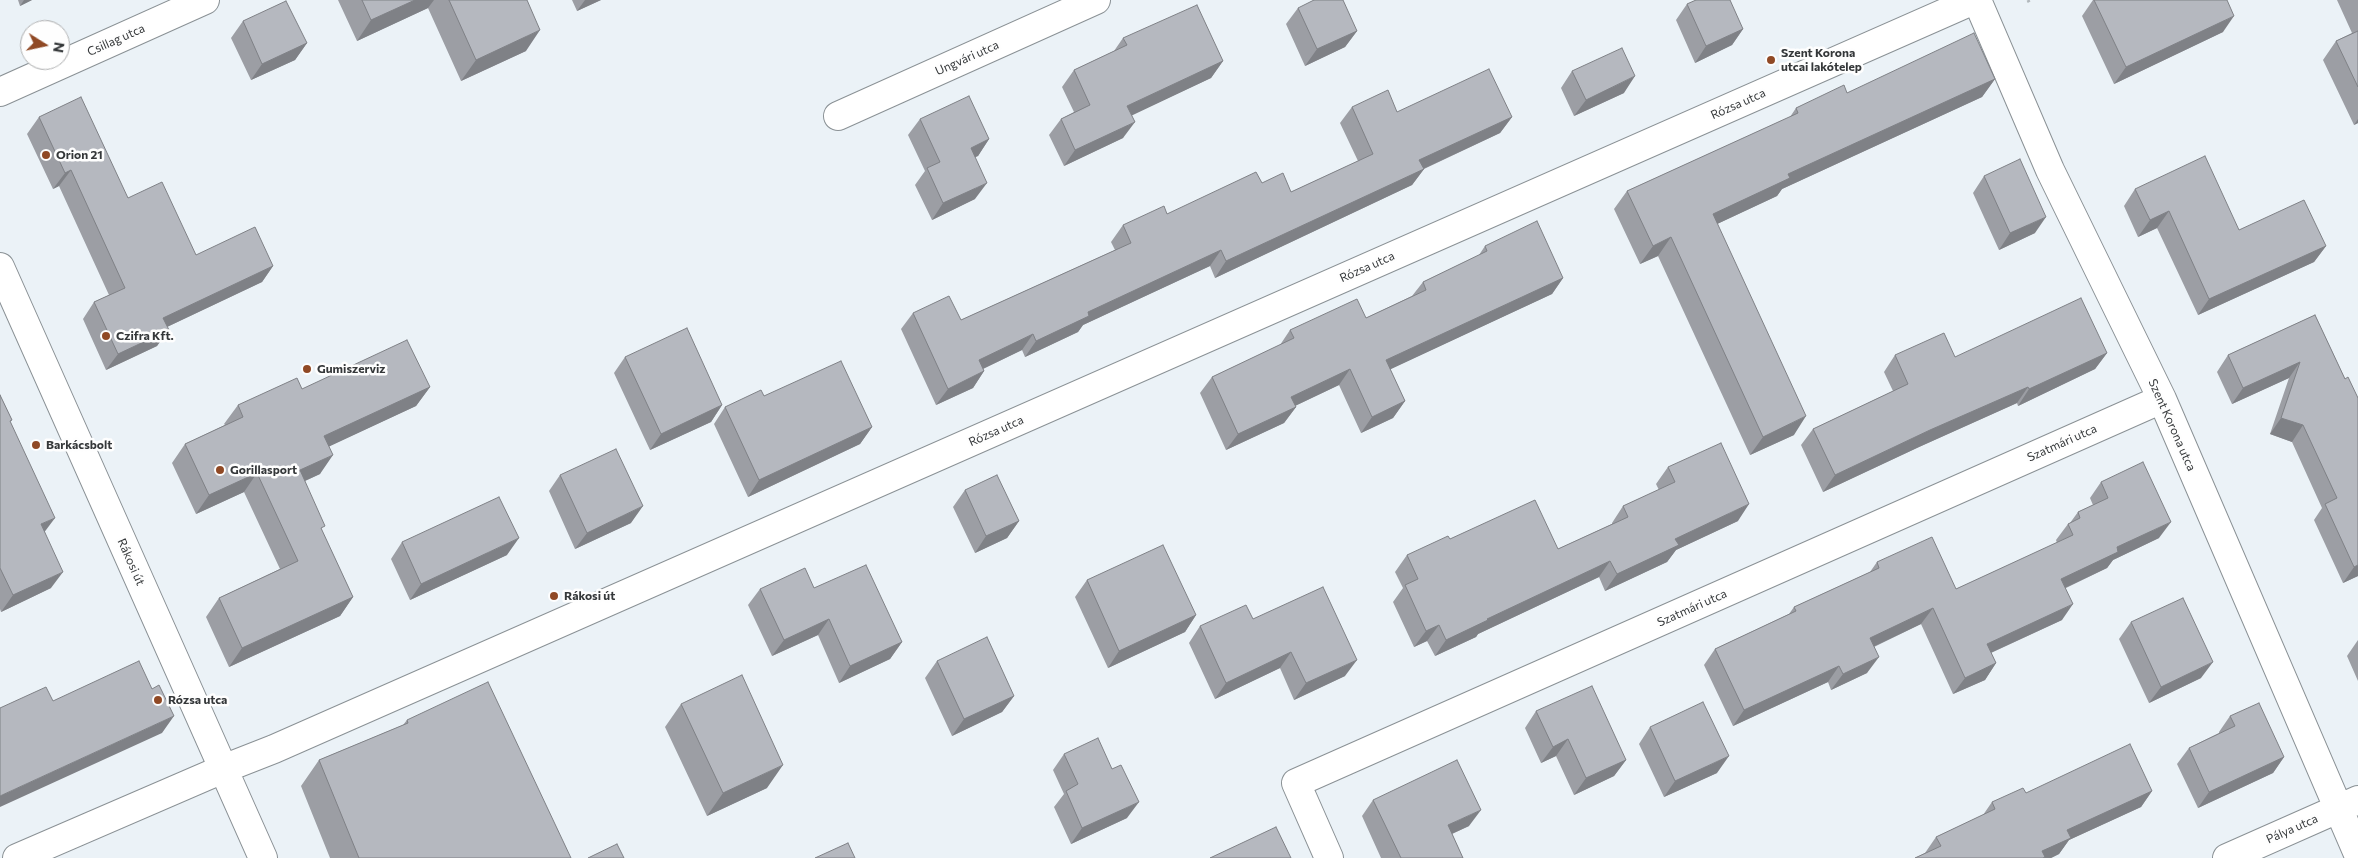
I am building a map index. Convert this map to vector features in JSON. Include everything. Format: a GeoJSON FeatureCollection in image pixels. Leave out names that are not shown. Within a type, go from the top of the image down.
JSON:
{"type":"FeatureCollection","features":[{"type":"Feature","properties":{"kind":"street","name":"Csillag utca"},"geometry":{"type":"LineString","coordinates":[[0,92],[205,0]]}},
{"type":"Feature","properties":{"kind":"street","name":"Ungvári utca"},"geometry":{"type":"LineString","coordinates":[[838,116],[1096,0]]}},
{"type":"Feature","properties":{"kind":"street","name":"Szent Korona utca"},"geometry":{"type":"LineString","coordinates":[[1976,0],[2050,170],[2162,399],[2348,804],[2358,854]]}},
{"type":"Feature","properties":{"kind":"street","name":"Rózsa utca"},"geometry":{"type":"LineString","coordinates":[[17,858],[311,733],[1976,0]]}},
{"type":"Feature","properties":{"kind":"street","name":"Rákosi út"},"geometry":{"type":"LineString","coordinates":[[0,267],[263,858]]}},
{"type":"Feature","properties":{"kind":"street","name":"Szatmári utca"},"geometry":{"type":"LineString","coordinates":[[1329,858],[1296,783],[2162,399]]}},
{"type":"Feature","properties":{"kind":"street","name":"Pálya utca"},"geometry":{"type":"LineString","coordinates":[[2227,858],[2348,804]]}},
{"type":"Feature","properties":{"kind":"building"},"geometry":{"type":"Polygon","coordinates":[[[362,0],[415,0],[371,20],[362,0]]]}},
{"type":"Feature","properties":{"kind":"building"},"geometry":{"type":"Polygon","coordinates":[[[449,0],[527,0],[540,30],[476,60],[449,0]]]}},
{"type":"Feature","properties":{"kind":"building"},"geometry":{"type":"Polygon","coordinates":[[[1314,0],[1343,0],[1357,31],[1317,49],[1298,8],[1314,0]]]}},
{"type":"Feature","properties":{"kind":"building"},"geometry":{"type":"Polygon","coordinates":[[[1696,0],[1730,0],[1743,29],[1706,46],[1687,4],[1696,0]]]}},
{"type":"Feature","properties":{"kind":"building"},"geometry":{"type":"Polygon","coordinates":[[[2094,0],[2227,0],[2234,16],[2126,67],[2094,0]]]}},
{"type":"Feature","properties":{"kind":"building"},"geometry":{"type":"Polygon","coordinates":[[[286,1],[307,43],[262,64],[243,21],[286,1]]]}},
{"type":"Feature","properties":{"kind":"building"},"geometry":{"type":"Polygon","coordinates":[[[1197,5],[1223,61],[1127,106],[1135,122],[1075,150],[1061,119],[1090,105],[1074,70],[1127,45],[1123,38],[1197,5]]]}},
{"type":"Feature","properties":{"kind":"building"},"geometry":{"type":"Polygon","coordinates":[[[2358,31],[2358,87],[2336,41],[2358,31]]]}},
{"type":"Feature","properties":{"kind":"building"},"geometry":{"type":"Polygon","coordinates":[[[1974,33],[1995,79],[1788,174],[1790,178],[1713,214],[1806,416],[1763,437],[1671,237],[1653,246],[1627,191],[1798,113],[1796,108],[1844,85],[1847,93],[1974,33]]]}},
{"type":"Feature","properties":{"kind":"building"},"geometry":{"type":"Polygon","coordinates":[[[1622,48],[1635,76],[1586,100],[1572,71],[1622,48]]]}},
{"type":"Feature","properties":{"kind":"building"},"geometry":{"type":"Polygon","coordinates":[[[1489,69],[1512,117],[1419,160],[1424,169],[1226,261],[1221,250],[1088,312],[1089,316],[1036,341],[1033,334],[979,360],[984,371],[948,389],[913,313],[949,296],[961,320],[1131,243],[1123,225],[1164,206],[1167,214],[1256,172],[1262,183],[1283,173],[1291,192],[1373,154],[1352,107],[1388,90],[1397,112],[1489,69]]]}},
{"type":"Feature","properties":{"kind":"building"},"geometry":{"type":"Polygon","coordinates":[[[969,96],[989,139],[971,148],[987,183],[943,203],[927,168],[940,162],[920,119],[969,96]]]}},
{"type":"Feature","properties":{"kind":"building"},"geometry":{"type":"Polygon","coordinates":[[[81,97],[128,198],[162,182],[196,255],[255,227],[273,266],[163,318],[169,330],[118,354],[94,302],[125,288],[71,170],[65,173],[39,117],[81,97]]]}},
{"type":"Feature","properties":{"kind":"building"},"geometry":{"type":"Polygon","coordinates":[[[2205,156],[2239,230],[2304,200],[2326,246],[2209,299],[2169,211],[2150,220],[2135,189],[2205,156]]]}},
{"type":"Feature","properties":{"kind":"building"},"geometry":{"type":"Polygon","coordinates":[[[2020,159],[2046,217],[2010,233],[1984,176],[2020,159]]]}},
{"type":"Feature","properties":{"kind":"building"},"geometry":{"type":"Polygon","coordinates":[[[1537,221],[1563,278],[1386,360],[1405,401],[1372,417],[1350,369],[1291,397],[1296,407],[1238,434],[1212,377],[1294,338],[1290,330],[1357,299],[1366,318],[1426,290],[1423,282],[1487,251],[1485,246],[1537,221]]]}},
{"type":"Feature","properties":{"kind":"building"},"geometry":{"type":"Polygon","coordinates":[[[2081,298],[2107,353],[2029,389],[2028,387],[1930,430],[1835,475],[1813,429],[1908,384],[1895,355],[1944,333],[1955,357],[2081,298]]]}},
{"type":"Feature","properties":{"kind":"building"},"geometry":{"type":"Polygon","coordinates":[[[2315,315],[2345,379],[2348,377],[2358,398],[2358,565],[2354,567],[2325,504],[2337,498],[2303,425],[2281,418],[2300,362],[2243,388],[2228,355],[2315,315]]]}},
{"type":"Feature","properties":{"kind":"building"},"geometry":{"type":"Polygon","coordinates":[[[687,328],[722,405],[661,434],[625,357],[687,328]]]}},
{"type":"Feature","properties":{"kind":"building"},"geometry":{"type":"Polygon","coordinates":[[[407,340],[430,387],[324,436],[333,455],[300,470],[325,526],[321,528],[353,597],[242,648],[219,598],[298,561],[257,473],[209,495],[185,444],[243,417],[238,405],[297,378],[302,389],[407,340]]]}},
{"type":"Feature","properties":{"kind":"building"},"geometry":{"type":"Polygon","coordinates":[[[841,361],[872,427],[759,480],[725,407],[761,390],[764,396],[841,361]]]}},
{"type":"Feature","properties":{"kind":"building"},"geometry":{"type":"Polygon","coordinates":[[[0,395],[55,518],[41,524],[63,572],[13,595],[0,568],[0,395]]]}},
{"type":"Feature","properties":{"kind":"building"},"geometry":{"type":"Polygon","coordinates":[[[1721,443],[1749,504],[1675,539],[1679,545],[1617,574],[1610,561],[1446,640],[1439,625],[1426,631],[1405,585],[1418,579],[1407,555],[1448,536],[1450,539],[1535,500],[1558,549],[1628,517],[1623,506],[1675,482],[1668,467],[1721,443]]]}},
{"type":"Feature","properties":{"kind":"building"},"geometry":{"type":"Polygon","coordinates":[[[616,449],[643,506],[587,533],[560,475],[616,449]]]}},
{"type":"Feature","properties":{"kind":"building"},"geometry":{"type":"Polygon","coordinates":[[[2143,462],[2171,522],[2117,547],[2118,552],[2061,579],[2073,604],[1987,644],[1996,663],[1965,678],[1933,608],[1870,638],[1879,657],[1843,674],[1839,666],[1744,710],[1715,649],[1796,611],[1794,607],[1879,568],[1877,562],[1932,537],[1956,589],[2073,535],[2068,524],[2080,518],[2078,512],[2108,498],[2101,482],[2143,462]]]}},
{"type":"Feature","properties":{"kind":"building"},"geometry":{"type":"Polygon","coordinates":[[[997,475],[1019,521],[986,536],[965,490],[997,475]]]}},
{"type":"Feature","properties":{"kind":"building"},"geometry":{"type":"Polygon","coordinates":[[[499,497],[519,538],[421,584],[402,542],[499,497]]]}},
{"type":"Feature","properties":{"kind":"building"},"geometry":{"type":"Polygon","coordinates":[[[1163,545],[1196,615],[1119,651],[1087,580],[1163,545]]]}},
{"type":"Feature","properties":{"kind":"building"},"geometry":{"type":"Polygon","coordinates":[[[866,565],[902,642],[850,666],[829,619],[784,640],[760,589],[805,568],[814,588],[866,565]]]}},
{"type":"Feature","properties":{"kind":"building"},"geometry":{"type":"Polygon","coordinates":[[[1323,587],[1357,660],[1306,683],[1291,652],[1226,683],[1200,626],[1246,605],[1253,619],[1323,587]]]}},
{"type":"Feature","properties":{"kind":"building"},"geometry":{"type":"Polygon","coordinates":[[[2183,598],[2213,662],[2161,687],[2131,622],[2183,598]]]}},
{"type":"Feature","properties":{"kind":"building"},"geometry":{"type":"Polygon","coordinates":[[[987,637],[1014,696],[964,719],[937,661],[987,637]]]}},
{"type":"Feature","properties":{"kind":"building"},"geometry":{"type":"Polygon","coordinates":[[[139,661],[152,689],[159,685],[174,716],[0,796],[0,708],[46,687],[53,701],[139,661]]]}},
{"type":"Feature","properties":{"kind":"building"},"geometry":{"type":"Polygon","coordinates":[[[742,675],[783,765],[723,793],[681,704],[742,675]]]}},
{"type":"Feature","properties":{"kind":"building"},"geometry":{"type":"Polygon","coordinates":[[[488,682],[571,858],[359,858],[319,760],[408,723],[407,720],[488,682]]]}},
{"type":"Feature","properties":{"kind":"building"},"geometry":{"type":"Polygon","coordinates":[[[1592,686],[1626,760],[1586,778],[1568,739],[1553,747],[1536,711],[1592,686]]]}},
{"type":"Feature","properties":{"kind":"building"},"geometry":{"type":"Polygon","coordinates":[[[1703,702],[1729,756],[1675,781],[1650,727],[1703,702]]]}},
{"type":"Feature","properties":{"kind":"building"},"geometry":{"type":"Polygon","coordinates":[[[2259,703],[2284,757],[2209,792],[2189,748],[2235,726],[2230,716],[2259,703]]]}},
{"type":"Feature","properties":{"kind":"building"},"geometry":{"type":"Polygon","coordinates":[[[1098,738],[1112,769],[1121,765],[1139,802],[1082,828],[1066,791],[1078,784],[1064,754],[1098,738]]]}},
{"type":"Feature","properties":{"kind":"building"},"geometry":{"type":"Polygon","coordinates":[[[2130,744],[2152,791],[2067,830],[2071,838],[2042,851],[2045,857],[1915,858],[1941,846],[1936,837],[1995,809],[1992,802],[2023,788],[2026,793],[2130,744]]]}},
{"type":"Feature","properties":{"kind":"building"},"geometry":{"type":"Polygon","coordinates":[[[1457,760],[1481,810],[1448,825],[1463,858],[1401,858],[1373,800],[1457,760]]]}},
{"type":"Feature","properties":{"kind":"building"},"geometry":{"type":"Polygon","coordinates":[[[1276,827],[1291,858],[1210,858],[1276,827]]]}},
{"type":"Feature","properties":{"kind":"building"},"geometry":{"type":"Polygon","coordinates":[[[848,843],[855,858],[815,858],[848,843]]]}},
{"type":"Feature","properties":{"kind":"building"},"geometry":{"type":"Polygon","coordinates":[[[617,844],[624,858],[588,858],[617,844]]]}},
{"type":"Feature","properties":{"kind":"place","name":"Szent Korona utcai lakótelep"},"geometry":{"type":"Point","coordinates":[1771,60]}},
{"type":"Feature","properties":{"kind":"place","name":"Orion 21"},"geometry":{"type":"Point","coordinates":[46,155]}},
{"type":"Feature","properties":{"kind":"place","name":"Czifra Kft."},"geometry":{"type":"Point","coordinates":[106,336]}},
{"type":"Feature","properties":{"kind":"place","name":"Gumiszerviz"},"geometry":{"type":"Point","coordinates":[307,369]}},
{"type":"Feature","properties":{"kind":"place","name":"Barkácsbolt"},"geometry":{"type":"Point","coordinates":[36,445]}},
{"type":"Feature","properties":{"kind":"place","name":"Gorillasport"},"geometry":{"type":"Point","coordinates":[220,470]}},
{"type":"Feature","properties":{"kind":"place","name":"Rákosi út"},"geometry":{"type":"Point","coordinates":[554,596]}},
{"type":"Feature","properties":{"kind":"place","name":"Rózsa utca"},"geometry":{"type":"Point","coordinates":[158,700]}}]}
